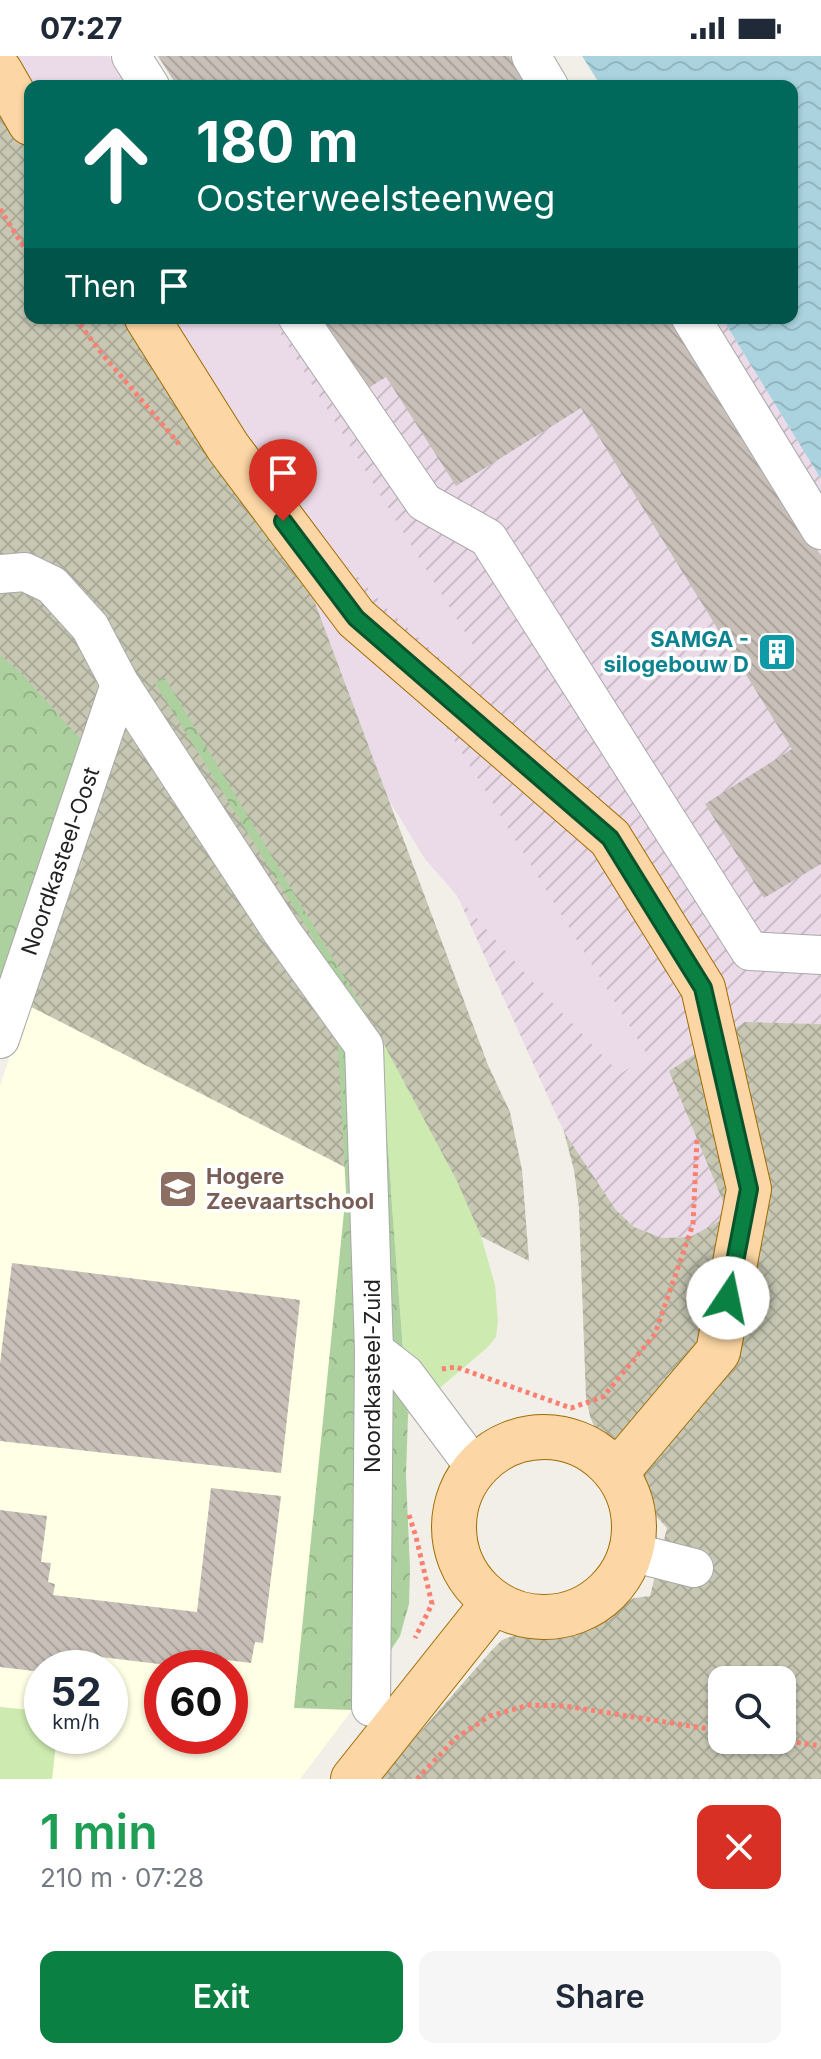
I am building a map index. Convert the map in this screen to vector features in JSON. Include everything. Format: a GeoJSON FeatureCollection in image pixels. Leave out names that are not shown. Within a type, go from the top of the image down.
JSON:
{"type":"FeatureCollection","features":[{"type":"Feature","properties":{"kind":"main road"},"geometry":{"type":"LineString","coordinates":[[0,71],[24,113]]}},
{"type":"Feature","properties":{"kind":"main road"},"geometry":{"type":"LineString","coordinates":[[151,324],[228,447],[356,618],[610,838],[703,988],[749,1189],[718,1352],[616,1473]]}},
{"type":"Feature","properties":{"kind":"main road"},"geometry":{"type":"LineString","coordinates":[[540,1436],[571,1441],[596,1453],[616,1473],[630,1497],[635,1524],[631,1552],[620,1577],[601,1598],[578,1612],[551,1618],[523,1616],[493,1603],[470,1580],[456,1551],[453,1519],[462,1487],[481,1461],[508,1443],[540,1436]]}},
{"type":"Feature","properties":{"kind":"main road"},"geometry":{"type":"LineString","coordinates":[[353,1779],[493,1603]]}},
{"type":"Feature","properties":{"kind":"street"},"geometry":{"type":"LineString","coordinates":[[131,56],[146,80]]}},
{"type":"Feature","properties":{"kind":"street"},"geometry":{"type":"LineString","coordinates":[[531,56],[545,80]]}},
{"type":"Feature","properties":{"kind":"street"},"geometry":{"type":"LineString","coordinates":[[302,324],[424,502],[488,538],[750,951],[821,955]]}},
{"type":"Feature","properties":{"kind":"street"},"geometry":{"type":"LineString","coordinates":[[695,324],[821,530]]}},
{"type":"Feature","properties":{"kind":"street"},"geometry":{"type":"LineString","coordinates":[[0,574],[25,572],[52,585],[90,627],[120,684]]}},
{"type":"Feature","properties":{"kind":"street","name":"Noordkasteel-Oost"},"geometry":{"type":"LineString","coordinates":[[0,1039],[120,684]]}},
{"type":"Feature","properties":{"kind":"street","name":"Noordkasteel-Zuid"},"geometry":{"type":"LineString","coordinates":[[120,684],[282,932],[364,1046],[374,1350],[371,1707]]}},
{"type":"Feature","properties":{"kind":"street"},"geometry":{"type":"LineString","coordinates":[[374,1350],[405,1374],[476,1469]]}},
{"type":"Feature","properties":{"kind":"street"},"geometry":{"type":"LineString","coordinates":[[631,1552],[694,1568]]}},
{"type":"Feature","properties":{"kind":"path"},"geometry":{"type":"LineString","coordinates":[[0,209],[24,247]]}},
{"type":"Feature","properties":{"kind":"path"},"geometry":{"type":"LineString","coordinates":[[80,324],[184,449]]}},
{"type":"Feature","properties":{"kind":"path"},"geometry":{"type":"LineString","coordinates":[[405,1374],[456,1367],[571,1408],[603,1397],[655,1334],[693,1224],[698,1130]]}},
{"type":"Feature","properties":{"kind":"path"},"geometry":{"type":"LineString","coordinates":[[406,1508],[432,1604],[410,1646]]}},
{"type":"Feature","properties":{"kind":"path"},"geometry":{"type":"LineString","coordinates":[[417,1779],[456,1738],[490,1716],[529,1705],[565,1706],[708,1729]]}},
{"type":"Feature","properties":{"kind":"path"},"geometry":{"type":"LineString","coordinates":[[796,1742],[821,1746]]}},
{"type":"Feature","properties":{"kind":"shaded area"},"geometry":{"type":"Polygon","coordinates":[[[0,56],[109,56],[124,80],[24,80],[0,56]]]}},
{"type":"Feature","properties":{"kind":"shaded area"},"geometry":{"type":"Polygon","coordinates":[[[0,67],[24,103],[24,324],[169,324],[266,472],[488,1065],[510,1112],[522,1170],[529,1261],[0,991],[0,67]]]}},
{"type":"Feature","properties":{"kind":"shaded area"},"geometry":{"type":"Polygon","coordinates":[[[97,324],[275,324],[473,645],[454,671],[387,609],[347,565],[648,1056],[620,1074],[530,979],[425,859],[97,324]]]}},
{"type":"Feature","properties":{"kind":"shaded area"},"geometry":{"type":"Polygon","coordinates":[[[177,324],[726,324],[821,479],[821,1024],[745,1022],[730,1216],[690,1237],[662,1238],[634,1227],[616,1210],[564,1132],[266,472],[177,324]]]}},
{"type":"Feature","properties":{"kind":"shaded area","name":"Hogere Zeevaartschool"},"geometry":{"type":"Polygon","coordinates":[[[128,699],[327,966],[356,1265],[352,1710],[300,1779],[0,1779],[0,1086],[128,699]]]}},
{"type":"Feature","properties":{"kind":"shaded area"},"geometry":{"type":"Polygon","coordinates":[[[745,1022],[821,1024],[821,1779],[379,1779],[502,1640],[524,1632],[557,1633],[584,1626],[634,1598],[650,1596],[667,1528],[649,1504],[643,1479],[604,1441],[590,1416],[586,1398],[579,1208],[574,1170],[564,1132],[616,1210],[634,1227],[662,1238],[690,1237],[729,1216],[669,1071],[745,1022]]]}},
{"type":"Feature","properties":{"kind":"green space"},"geometry":{"type":"Polygon","coordinates":[[[0,655],[20,672],[84,743],[0,996],[0,655]]]}},
{"type":"Feature","properties":{"kind":"green space"},"geometry":{"type":"Polygon","coordinates":[[[165,678],[379,1035],[408,1415],[409,1604],[400,1636],[352,1710],[294,1708],[346,1192],[335,995],[327,966],[313,938],[155,683],[165,678]]]}},
{"type":"Feature","properties":{"kind":"green space"},"geometry":{"type":"Polygon","coordinates":[[[379,1035],[457,1181],[481,1236],[495,1285],[498,1321],[496,1337],[488,1347],[408,1415],[379,1035]]]}},
{"type":"Feature","properties":{"kind":"green space"},"geometry":{"type":"Polygon","coordinates":[[[0,1707],[24,1709],[24,1754],[55,1754],[52,1779],[0,1779],[0,1707]]]}},
{"type":"Feature","properties":{"kind":"water"},"geometry":{"type":"Polygon","coordinates":[[[582,56],[821,56],[821,479],[726,324],[798,324],[798,80],[597,80],[582,56]]]}},
{"type":"Feature","properties":{"kind":"building"},"geometry":{"type":"Polygon","coordinates":[[[158,56],[510,56],[524,80],[173,80],[158,56]]]}},
{"type":"Feature","properties":{"kind":"building"},"geometry":{"type":"Polygon","coordinates":[[[324,324],[677,324],[821,556],[821,864],[764,898],[705,804],[792,749],[581,408],[456,486],[386,377],[365,390],[324,324]]]}},
{"type":"Feature","properties":{"kind":"building"},"geometry":{"type":"Polygon","coordinates":[[[12,1263],[300,1300],[281,1473],[0,1441],[0,1364],[12,1263]]]}},
{"type":"Feature","properties":{"kind":"building"},"geometry":{"type":"Polygon","coordinates":[[[211,1488],[281,1496],[263,1643],[255,1642],[251,1663],[248,1663],[248,1650],[144,1650],[144,1662],[128,1660],[128,1650],[24,1650],[24,1670],[0,1667],[0,1510],[47,1516],[41,1562],[51,1563],[48,1582],[55,1584],[53,1595],[197,1612],[211,1488]]]}},
{"type":"Feature","properties":{"kind":"place","name":"SAMGA - silogebouw D"},"geometry":{"type":"Point","coordinates":[777,652]}},
{"type":"Feature","properties":{"kind":"place","name":"Hogere Zeevaartschool"},"geometry":{"type":"Point","coordinates":[178,1189]}},
{"type":"Feature","properties":{"kind":"route"},"geometry":{"type":"LineString","coordinates":[[283,521],[356,618],[610,838],[703,988],[749,1189],[728,1298]]}}]}
